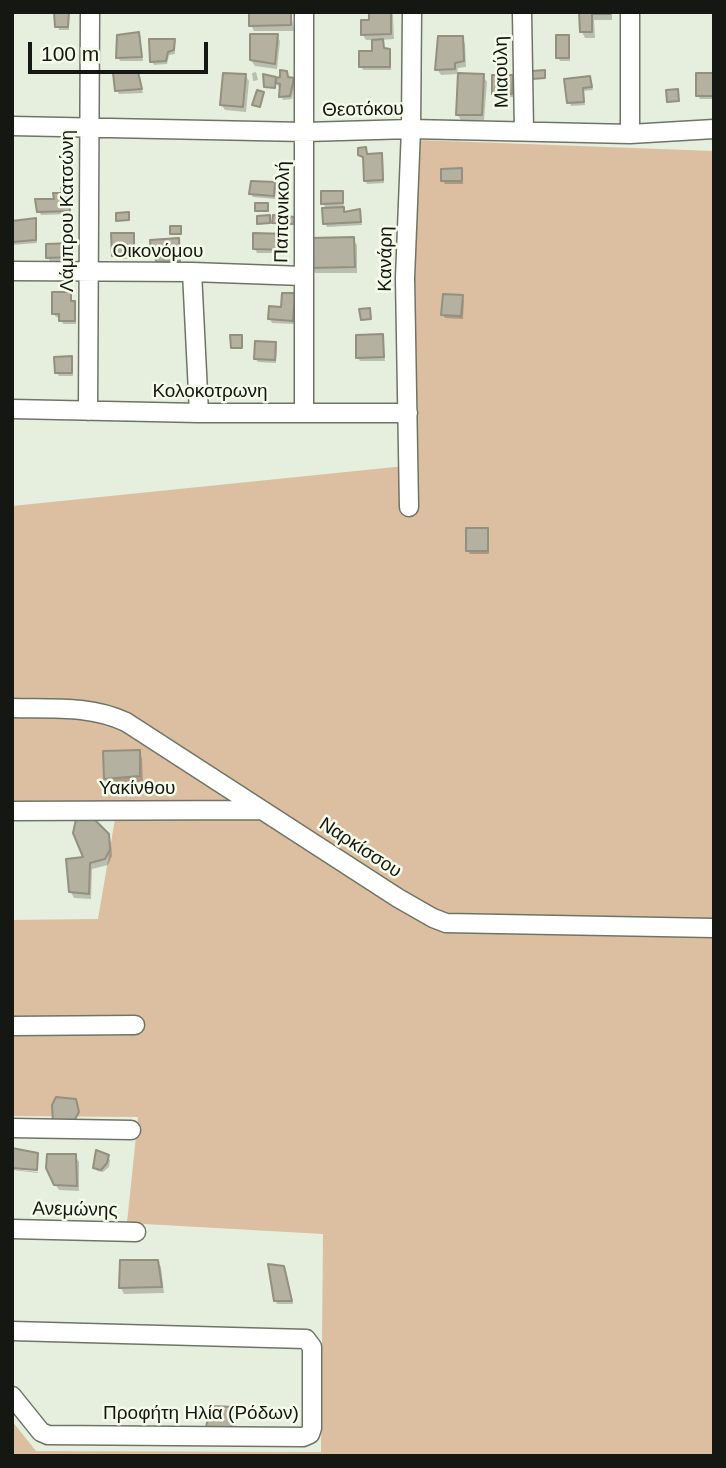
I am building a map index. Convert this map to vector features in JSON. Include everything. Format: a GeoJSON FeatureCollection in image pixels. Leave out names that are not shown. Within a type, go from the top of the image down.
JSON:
{"type":"FeatureCollection","features":[{"type":"Feature","properties":{"kind":"street","name":"Λάμπρου Κατσώνη"},"geometry":{"type":"LineString","coordinates":[[88,411],[90,12]]}},
{"type":"Feature","properties":{"kind":"street","name":"Παπανικολή"},"geometry":{"type":"LineString","coordinates":[[303,12],[304,413]]}},
{"type":"Feature","properties":{"kind":"street","name":"Κανάρη"},"geometry":{"type":"LineString","coordinates":[[409,507],[405,278],[411,130],[412,12]]}},
{"type":"Feature","properties":{"kind":"street","name":"Μιαούλη"},"geometry":{"type":"LineString","coordinates":[[522,12],[524,131]]}},
{"type":"Feature","properties":{"kind":"street"},"geometry":{"type":"LineString","coordinates":[[630,12],[630,134]]}},
{"type":"Feature","properties":{"kind":"street","name":"Θεοτόκου"},"geometry":{"type":"LineString","coordinates":[[12,125],[305,132],[411,130],[630,134],[714,129]]}},
{"type":"Feature","properties":{"kind":"street","name":"Οικονόμου"},"geometry":{"type":"LineString","coordinates":[[12,271],[303,276]]}},
{"type":"Feature","properties":{"kind":"street"},"geometry":{"type":"LineString","coordinates":[[192,272],[198,413]]}},
{"type":"Feature","properties":{"kind":"street","name":"Κολοκοτρωνη"},"geometry":{"type":"LineString","coordinates":[[12,409],[198,413],[408,412]]}},
{"type":"Feature","properties":{"kind":"street","name":"Ναρκίσσου"},"geometry":{"type":"LineString","coordinates":[[12,708],[87,710],[109,714],[398,898],[446,923],[714,928]]}},
{"type":"Feature","properties":{"kind":"street","name":"Υακίνθου"},"geometry":{"type":"LineString","coordinates":[[12,811],[262,810]]}},
{"type":"Feature","properties":{"kind":"street"},"geometry":{"type":"LineString","coordinates":[[12,1026],[135,1025]]}},
{"type":"Feature","properties":{"kind":"street"},"geometry":{"type":"LineString","coordinates":[[12,1128],[131,1130]]}},
{"type":"Feature","properties":{"kind":"street","name":"Ανεμώνης"},"geometry":{"type":"LineString","coordinates":[[12,1229],[136,1232]]}},
{"type":"Feature","properties":{"kind":"street","name":"Προφήτη Ηλία (Ρόδων)"},"geometry":{"type":"LineString","coordinates":[[12,1331],[306,1339],[312,1347],[312,1428],[310,1434],[303,1437],[48,1436],[41,1432],[12,1396]]}},
{"type":"Feature","properties":{"kind":"shaded area"},"geometry":{"type":"Polygon","coordinates":[[[418,140],[714,151],[714,1456],[12,1456],[12,1421],[36,1451],[321,1452],[323,1234],[127,1223],[138,1117],[12,1116],[12,920],[98,919],[115,819],[12,814],[12,506],[405,466],[418,140]]]}},
{"type":"Feature","properties":{"kind":"building"},"geometry":{"type":"Polygon","coordinates":[[[54,12],[69,12],[68,27],[55,27],[54,12]]]}},
{"type":"Feature","properties":{"kind":"building"},"geometry":{"type":"Polygon","coordinates":[[[249,12],[291,12],[291,25],[249,26],[249,12]]]}},
{"type":"Feature","properties":{"kind":"building"},"geometry":{"type":"Polygon","coordinates":[[[369,12],[391,12],[391,34],[361,35],[361,20],[369,20],[369,12]]]}},
{"type":"Feature","properties":{"kind":"building"},"geometry":{"type":"Polygon","coordinates":[[[579,12],[610,14],[592,14],[592,32],[580,32],[579,12]]]}},
{"type":"Feature","properties":{"kind":"building"},"geometry":{"type":"Polygon","coordinates":[[[139,32],[142,57],[116,58],[117,35],[139,32]]]}},
{"type":"Feature","properties":{"kind":"building"},"geometry":{"type":"Polygon","coordinates":[[[250,34],[278,34],[275,64],[250,60],[250,34]]]}},
{"type":"Feature","properties":{"kind":"building"},"geometry":{"type":"Polygon","coordinates":[[[556,35],[569,35],[569,58],[556,58],[556,35]]]}},
{"type":"Feature","properties":{"kind":"building"},"geometry":{"type":"Polygon","coordinates":[[[438,36],[463,36],[464,61],[455,63],[455,69],[435,70],[438,36]]]}},
{"type":"Feature","properties":{"kind":"building"},"geometry":{"type":"Polygon","coordinates":[[[149,39],[175,39],[174,50],[168,52],[166,61],[150,62],[149,39]]]}},
{"type":"Feature","properties":{"kind":"building"},"geometry":{"type":"Polygon","coordinates":[[[383,39],[384,48],[390,49],[390,67],[359,67],[359,51],[372,51],[372,40],[383,39]]]}},
{"type":"Feature","properties":{"kind":"building"},"geometry":{"type":"Polygon","coordinates":[[[280,70],[287,71],[288,77],[294,78],[290,96],[279,97],[280,84],[276,83],[276,78],[280,77],[280,70]]]}},
{"type":"Feature","properties":{"kind":"building"},"geometry":{"type":"Polygon","coordinates":[[[545,70],[545,78],[532,79],[532,71],[545,70]]]}},
{"type":"Feature","properties":{"kind":"building"},"geometry":{"type":"Polygon","coordinates":[[[138,72],[142,89],[115,91],[113,73],[138,72]]]}},
{"type":"Feature","properties":{"kind":"building"},"geometry":{"type":"Polygon","coordinates":[[[223,73],[246,74],[243,107],[220,105],[223,73]]]}},
{"type":"Feature","properties":{"kind":"building"},"geometry":{"type":"Polygon","coordinates":[[[458,73],[484,74],[482,115],[456,115],[458,73]]]}},
{"type":"Feature","properties":{"kind":"building"},"geometry":{"type":"Polygon","coordinates":[[[696,73],[714,73],[714,96],[696,96],[696,73]]]}},
{"type":"Feature","properties":{"kind":"building"},"geometry":{"type":"Polygon","coordinates":[[[263,74],[276,77],[275,88],[264,87],[263,74]]]}},
{"type":"Feature","properties":{"kind":"building"},"geometry":{"type":"Polygon","coordinates":[[[492,75],[513,75],[512,94],[492,94],[492,75]]]}},
{"type":"Feature","properties":{"kind":"building"},"geometry":{"type":"Polygon","coordinates":[[[590,76],[592,87],[583,88],[584,102],[567,103],[564,79],[590,76]]]}},
{"type":"Feature","properties":{"kind":"building"},"geometry":{"type":"Polygon","coordinates":[[[678,89],[679,101],[667,102],[666,90],[678,89]]]}},
{"type":"Feature","properties":{"kind":"building"},"geometry":{"type":"Polygon","coordinates":[[[257,90],[264,92],[260,107],[252,105],[257,90]]]}},
{"type":"Feature","properties":{"kind":"building"},"geometry":{"type":"Polygon","coordinates":[[[366,147],[367,154],[382,153],[383,180],[364,181],[363,157],[358,155],[358,148],[366,147]]]}},
{"type":"Feature","properties":{"kind":"building"},"geometry":{"type":"Polygon","coordinates":[[[462,168],[462,181],[441,181],[441,169],[462,168]]]}},
{"type":"Feature","properties":{"kind":"building"},"geometry":{"type":"Polygon","coordinates":[[[251,181],[275,182],[274,196],[249,194],[251,181]]]}},
{"type":"Feature","properties":{"kind":"building"},"geometry":{"type":"Polygon","coordinates":[[[61,188],[68,191],[70,211],[37,212],[35,199],[54,199],[53,193],[62,193],[61,188]]]}},
{"type":"Feature","properties":{"kind":"building"},"geometry":{"type":"Polygon","coordinates":[[[321,191],[343,191],[343,203],[321,204],[321,191]]]}},
{"type":"Feature","properties":{"kind":"building"},"geometry":{"type":"Polygon","coordinates":[[[255,203],[268,203],[268,211],[255,211],[255,203]]]}},
{"type":"Feature","properties":{"kind":"building"},"geometry":{"type":"Polygon","coordinates":[[[344,207],[344,212],[360,209],[361,222],[323,224],[322,208],[344,207]]]}},
{"type":"Feature","properties":{"kind":"building"},"geometry":{"type":"Polygon","coordinates":[[[129,212],[129,220],[116,221],[116,213],[129,212]]]}},
{"type":"Feature","properties":{"kind":"building"},"geometry":{"type":"Polygon","coordinates":[[[270,215],[270,223],[257,224],[257,216],[270,215]]]}},
{"type":"Feature","properties":{"kind":"building"},"geometry":{"type":"Polygon","coordinates":[[[273,215],[295,217],[294,224],[272,223],[273,215]]]}},
{"type":"Feature","properties":{"kind":"building"},"geometry":{"type":"Polygon","coordinates":[[[36,218],[36,240],[12,242],[12,221],[36,218]]]}},
{"type":"Feature","properties":{"kind":"building"},"geometry":{"type":"Polygon","coordinates":[[[170,226],[181,226],[181,234],[170,234],[170,226]]]}},
{"type":"Feature","properties":{"kind":"building"},"geometry":{"type":"Polygon","coordinates":[[[111,233],[134,233],[134,256],[112,256],[111,233]]]}},
{"type":"Feature","properties":{"kind":"building"},"geometry":{"type":"Polygon","coordinates":[[[253,233],[288,234],[287,250],[253,249],[253,233]]]}},
{"type":"Feature","properties":{"kind":"building"},"geometry":{"type":"Polygon","coordinates":[[[354,237],[355,267],[310,268],[310,238],[354,237]]]}},
{"type":"Feature","properties":{"kind":"building"},"geometry":{"type":"Polygon","coordinates":[[[179,238],[180,261],[156,262],[155,252],[151,253],[150,240],[179,238]]]}},
{"type":"Feature","properties":{"kind":"building"},"geometry":{"type":"Polygon","coordinates":[[[73,243],[73,257],[46,258],[46,244],[73,243]]]}},
{"type":"Feature","properties":{"kind":"building"},"geometry":{"type":"Polygon","coordinates":[[[52,292],[71,292],[71,301],[75,301],[75,321],[59,321],[59,314],[52,314],[52,292]]]}},
{"type":"Feature","properties":{"kind":"building"},"geometry":{"type":"Polygon","coordinates":[[[282,293],[295,293],[293,321],[268,319],[269,306],[281,307],[282,293]]]}},
{"type":"Feature","properties":{"kind":"building"},"geometry":{"type":"Polygon","coordinates":[[[443,294],[463,295],[461,316],[441,315],[443,294]]]}},
{"type":"Feature","properties":{"kind":"building"},"geometry":{"type":"Polygon","coordinates":[[[370,308],[371,319],[361,320],[359,309],[370,308]]]}},
{"type":"Feature","properties":{"kind":"building"},"geometry":{"type":"Polygon","coordinates":[[[383,334],[384,357],[356,358],[356,335],[383,334]]]}},
{"type":"Feature","properties":{"kind":"building"},"geometry":{"type":"Polygon","coordinates":[[[230,335],[242,335],[242,348],[231,348],[230,335]]]}},
{"type":"Feature","properties":{"kind":"building"},"geometry":{"type":"Polygon","coordinates":[[[255,341],[276,342],[275,360],[254,359],[255,341]]]}},
{"type":"Feature","properties":{"kind":"building"},"geometry":{"type":"Polygon","coordinates":[[[72,356],[72,373],[55,373],[54,357],[72,356]]]}},
{"type":"Feature","properties":{"kind":"building"},"geometry":{"type":"Polygon","coordinates":[[[466,528],[488,528],[488,551],[466,551],[466,528]]]}},
{"type":"Feature","properties":{"kind":"building"},"geometry":{"type":"Polygon","coordinates":[[[140,750],[140,776],[104,779],[103,751],[140,750]]]}},
{"type":"Feature","properties":{"kind":"building"},"geometry":{"type":"Polygon","coordinates":[[[76,819],[94,819],[109,834],[110,850],[105,859],[90,863],[89,894],[69,892],[66,859],[83,857],[73,833],[76,819]]]}},
{"type":"Feature","properties":{"kind":"building"},"geometry":{"type":"Polygon","coordinates":[[[56,1097],[76,1099],[79,1112],[73,1123],[53,1123],[52,1105],[56,1097]]]}},
{"type":"Feature","properties":{"kind":"building"},"geometry":{"type":"Polygon","coordinates":[[[12,1148],[38,1153],[37,1170],[12,1168],[12,1148]]]}},
{"type":"Feature","properties":{"kind":"building"},"geometry":{"type":"Polygon","coordinates":[[[96,1150],[109,1155],[101,1170],[93,1168],[96,1150]]]}},
{"type":"Feature","properties":{"kind":"building"},"geometry":{"type":"Polygon","coordinates":[[[47,1154],[76,1154],[77,1186],[54,1185],[46,1168],[47,1154]]]}},
{"type":"Feature","properties":{"kind":"building"},"geometry":{"type":"Polygon","coordinates":[[[120,1260],[158,1260],[162,1287],[119,1288],[120,1260]]]}},
{"type":"Feature","properties":{"kind":"building"},"geometry":{"type":"Polygon","coordinates":[[[268,1264],[284,1266],[292,1301],[274,1301],[268,1264]]]}},
{"type":"Feature","properties":{"kind":"building"},"geometry":{"type":"Polygon","coordinates":[[[211,1406],[234,1407],[236,1418],[230,1430],[206,1427],[211,1406]]]}}]}
